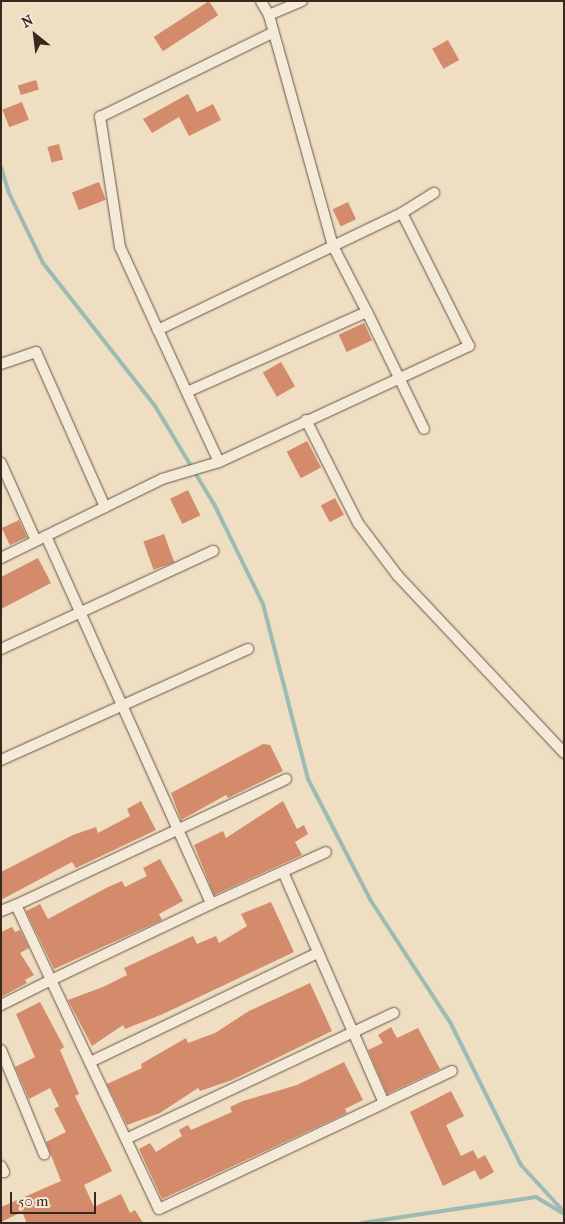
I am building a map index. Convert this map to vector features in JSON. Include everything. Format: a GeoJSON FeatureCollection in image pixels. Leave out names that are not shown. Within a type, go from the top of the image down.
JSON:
{"type":"FeatureCollection","features":[{"type":"Feature","properties":{"kind":"street"},"geometry":{"type":"LineString","coordinates":[[261,1],[269,15],[272,33],[333,246],[367,312],[396,378],[424,430]]}},
{"type":"Feature","properties":{"kind":"street"},"geometry":{"type":"LineString","coordinates":[[269,15],[302,1]]}},
{"type":"Feature","properties":{"kind":"street"},"geometry":{"type":"LineString","coordinates":[[218,462],[120,247],[100,117],[272,33]]}},
{"type":"Feature","properties":{"kind":"street"},"geometry":{"type":"LineString","coordinates":[[158,330],[402,212],[434,193]]}},
{"type":"Feature","properties":{"kind":"street"},"geometry":{"type":"LineString","coordinates":[[1,558],[105,507],[183,472],[218,462],[396,378],[470,346],[402,212]]}},
{"type":"Feature","properties":{"kind":"street"},"geometry":{"type":"LineString","coordinates":[[187,392],[367,312]]}},
{"type":"Feature","properties":{"kind":"street"},"geometry":{"type":"LineString","coordinates":[[1,364],[36,352],[105,507]]}},
{"type":"Feature","properties":{"kind":"street"},"geometry":{"type":"LineString","coordinates":[[306,420],[358,523],[398,576],[564,753]]}},
{"type":"Feature","properties":{"kind":"street"},"geometry":{"type":"LineString","coordinates":[[1,463],[36,541]]}},
{"type":"Feature","properties":{"kind":"street"},"geometry":{"type":"LineString","coordinates":[[46,536],[80,611],[119,706],[211,904]]}},
{"type":"Feature","properties":{"kind":"street"},"geometry":{"type":"LineString","coordinates":[[1,649],[213,551]]}},
{"type":"Feature","properties":{"kind":"street"},"geometry":{"type":"LineString","coordinates":[[1,760],[248,649]]}},
{"type":"Feature","properties":{"kind":"street"},"geometry":{"type":"LineString","coordinates":[[1,911],[286,779]]}},
{"type":"Feature","properties":{"kind":"street"},"geometry":{"type":"LineString","coordinates":[[1,1006],[51,980],[211,904],[326,852]]}},
{"type":"Feature","properties":{"kind":"street"},"geometry":{"type":"LineString","coordinates":[[283,872],[384,1103]]}},
{"type":"Feature","properties":{"kind":"street"},"geometry":{"type":"LineString","coordinates":[[16,904],[159,1209],[452,1071]]}},
{"type":"Feature","properties":{"kind":"street"},"geometry":{"type":"LineString","coordinates":[[90,1062],[318,952]]}},
{"type":"Feature","properties":{"kind":"street"},"geometry":{"type":"LineString","coordinates":[[126,1140],[394,1013]]}},
{"type":"Feature","properties":{"kind":"street"},"geometry":{"type":"LineString","coordinates":[[1,1050],[44,1154]]}},
{"type":"Feature","properties":{"kind":"building"},"geometry":{"type":"Polygon","coordinates":[[[209,1],[218,15],[163,51],[154,37],[209,1]]]}},
{"type":"Feature","properties":{"kind":"building"},"geometry":{"type":"Polygon","coordinates":[[[448,40],[459,60],[443,69],[432,49],[448,40]]]}},
{"type":"Feature","properties":{"kind":"building"},"geometry":{"type":"Polygon","coordinates":[[[36,80],[39,90],[21,95],[18,86],[36,80]]]}},
{"type":"Feature","properties":{"kind":"building"},"geometry":{"type":"Polygon","coordinates":[[[188,94],[197,112],[213,104],[221,120],[189,136],[179,117],[152,133],[143,119],[188,94]]]}},
{"type":"Feature","properties":{"kind":"building"},"geometry":{"type":"Polygon","coordinates":[[[22,102],[29,120],[9,127],[2,110],[22,102]]]}},
{"type":"Feature","properties":{"kind":"building"},"geometry":{"type":"Polygon","coordinates":[[[59,144],[63,159],[52,163],[47,147],[59,144]]]}},
{"type":"Feature","properties":{"kind":"building"},"geometry":{"type":"Polygon","coordinates":[[[99,182],[106,200],[79,210],[72,192],[99,182]]]}},
{"type":"Feature","properties":{"kind":"building"},"geometry":{"type":"Polygon","coordinates":[[[348,202],[356,219],[341,226],[333,209],[348,202]]]}},
{"type":"Feature","properties":{"kind":"building"},"geometry":{"type":"Polygon","coordinates":[[[364,323],[372,340],[347,352],[339,335],[364,323]]]}},
{"type":"Feature","properties":{"kind":"building"},"geometry":{"type":"Polygon","coordinates":[[[281,362],[295,386],[277,397],[263,372],[281,362]]]}},
{"type":"Feature","properties":{"kind":"building"},"geometry":{"type":"Polygon","coordinates":[[[307,441],[321,467],[301,478],[287,452],[307,441]]]}},
{"type":"Feature","properties":{"kind":"building"},"geometry":{"type":"Polygon","coordinates":[[[188,490],[200,515],[182,524],[170,499],[188,490]]]}},
{"type":"Feature","properties":{"kind":"building"},"geometry":{"type":"Polygon","coordinates":[[[335,498],[344,515],[330,522],[321,506],[335,498]]]}},
{"type":"Feature","properties":{"kind":"building"},"geometry":{"type":"Polygon","coordinates":[[[19,520],[27,537],[10,545],[2,528],[19,520]]]}},
{"type":"Feature","properties":{"kind":"building"},"geometry":{"type":"Polygon","coordinates":[[[164,534],[174,562],[154,570],[143,542],[164,534]]]}},
{"type":"Feature","properties":{"kind":"building"},"geometry":{"type":"Polygon","coordinates":[[[38,558],[51,583],[1,609],[1,577],[38,558]]]}},
{"type":"Feature","properties":{"kind":"building"},"geometry":{"type":"Polygon","coordinates":[[[263,744],[270,745],[283,771],[228,798],[226,795],[181,820],[171,793],[263,744]]]}},
{"type":"Feature","properties":{"kind":"building"},"geometry":{"type":"Polygon","coordinates":[[[141,801],[156,830],[76,868],[72,862],[1,900],[1,872],[73,835],[96,827],[98,833],[130,816],[127,809],[141,801]]]}},
{"type":"Feature","properties":{"kind":"building"},"geometry":{"type":"Polygon","coordinates":[[[283,801],[297,829],[304,825],[308,834],[295,842],[302,855],[214,895],[194,845],[223,831],[226,838],[283,801]]]}},
{"type":"Feature","properties":{"kind":"building"},"geometry":{"type":"Polygon","coordinates":[[[160,859],[183,901],[159,914],[162,920],[54,969],[26,911],[40,904],[48,919],[108,887],[122,881],[125,887],[147,876],[143,868],[160,859]]]}},
{"type":"Feature","properties":{"kind":"building"},"geometry":{"type":"Polygon","coordinates":[[[271,902],[294,952],[163,1014],[125,1029],[123,1025],[92,1046],[68,1000],[103,987],[127,975],[124,968],[193,936],[197,944],[216,936],[219,943],[247,926],[241,914],[271,902]]]}},
{"type":"Feature","properties":{"kind":"building"},"geometry":{"type":"Polygon","coordinates":[[[12,927],[15,932],[20,930],[29,948],[20,953],[34,975],[25,980],[27,983],[1,997],[1,932],[12,927]]]}},
{"type":"Feature","properties":{"kind":"building"},"geometry":{"type":"Polygon","coordinates":[[[310,983],[332,1031],[232,1080],[200,1091],[198,1088],[160,1113],[127,1125],[107,1084],[142,1068],[141,1064],[186,1038],[188,1043],[215,1033],[249,1011],[310,983]]]}},
{"type":"Feature","properties":{"kind":"building"},"geometry":{"type":"Polygon","coordinates":[[[40,1002],[64,1047],[60,1050],[79,1094],[75,1096],[112,1171],[84,1185],[94,1207],[121,1194],[130,1213],[135,1210],[143,1223],[27,1223],[22,1212],[1,1222],[1,1207],[61,1181],[46,1142],[66,1132],[54,1109],[59,1106],[50,1088],[29,1099],[15,1067],[35,1057],[16,1014],[40,1002]]]}},
{"type":"Feature","properties":{"kind":"building"},"geometry":{"type":"Polygon","coordinates":[[[391,1027],[397,1038],[418,1028],[440,1069],[387,1094],[368,1050],[383,1043],[378,1035],[391,1027]]]}},
{"type":"Feature","properties":{"kind":"building"},"geometry":{"type":"Polygon","coordinates":[[[344,1062],[363,1100],[345,1109],[347,1113],[162,1199],[139,1149],[150,1143],[156,1152],[182,1136],[179,1130],[188,1125],[191,1130],[232,1112],[230,1107],[243,1101],[297,1085],[344,1062]]]}},
{"type":"Feature","properties":{"kind":"building"},"geometry":{"type":"Polygon","coordinates":[[[451,1091],[464,1116],[446,1125],[461,1156],[473,1150],[478,1159],[485,1155],[494,1172],[480,1180],[475,1170],[443,1186],[410,1112],[451,1091]]]}},
{"type":"Feature","properties":{"kind":"waterway"},"geometry":{"type":"LineString","coordinates":[[1,167],[9,193],[43,263],[155,406],[214,504],[263,604],[308,779],[371,901],[450,1022],[521,1165],[564,1212]]}},
{"type":"Feature","properties":{"kind":"waterway"},"geometry":{"type":"LineString","coordinates":[[362,1223],[536,1197],[563,1213]]}}]}
